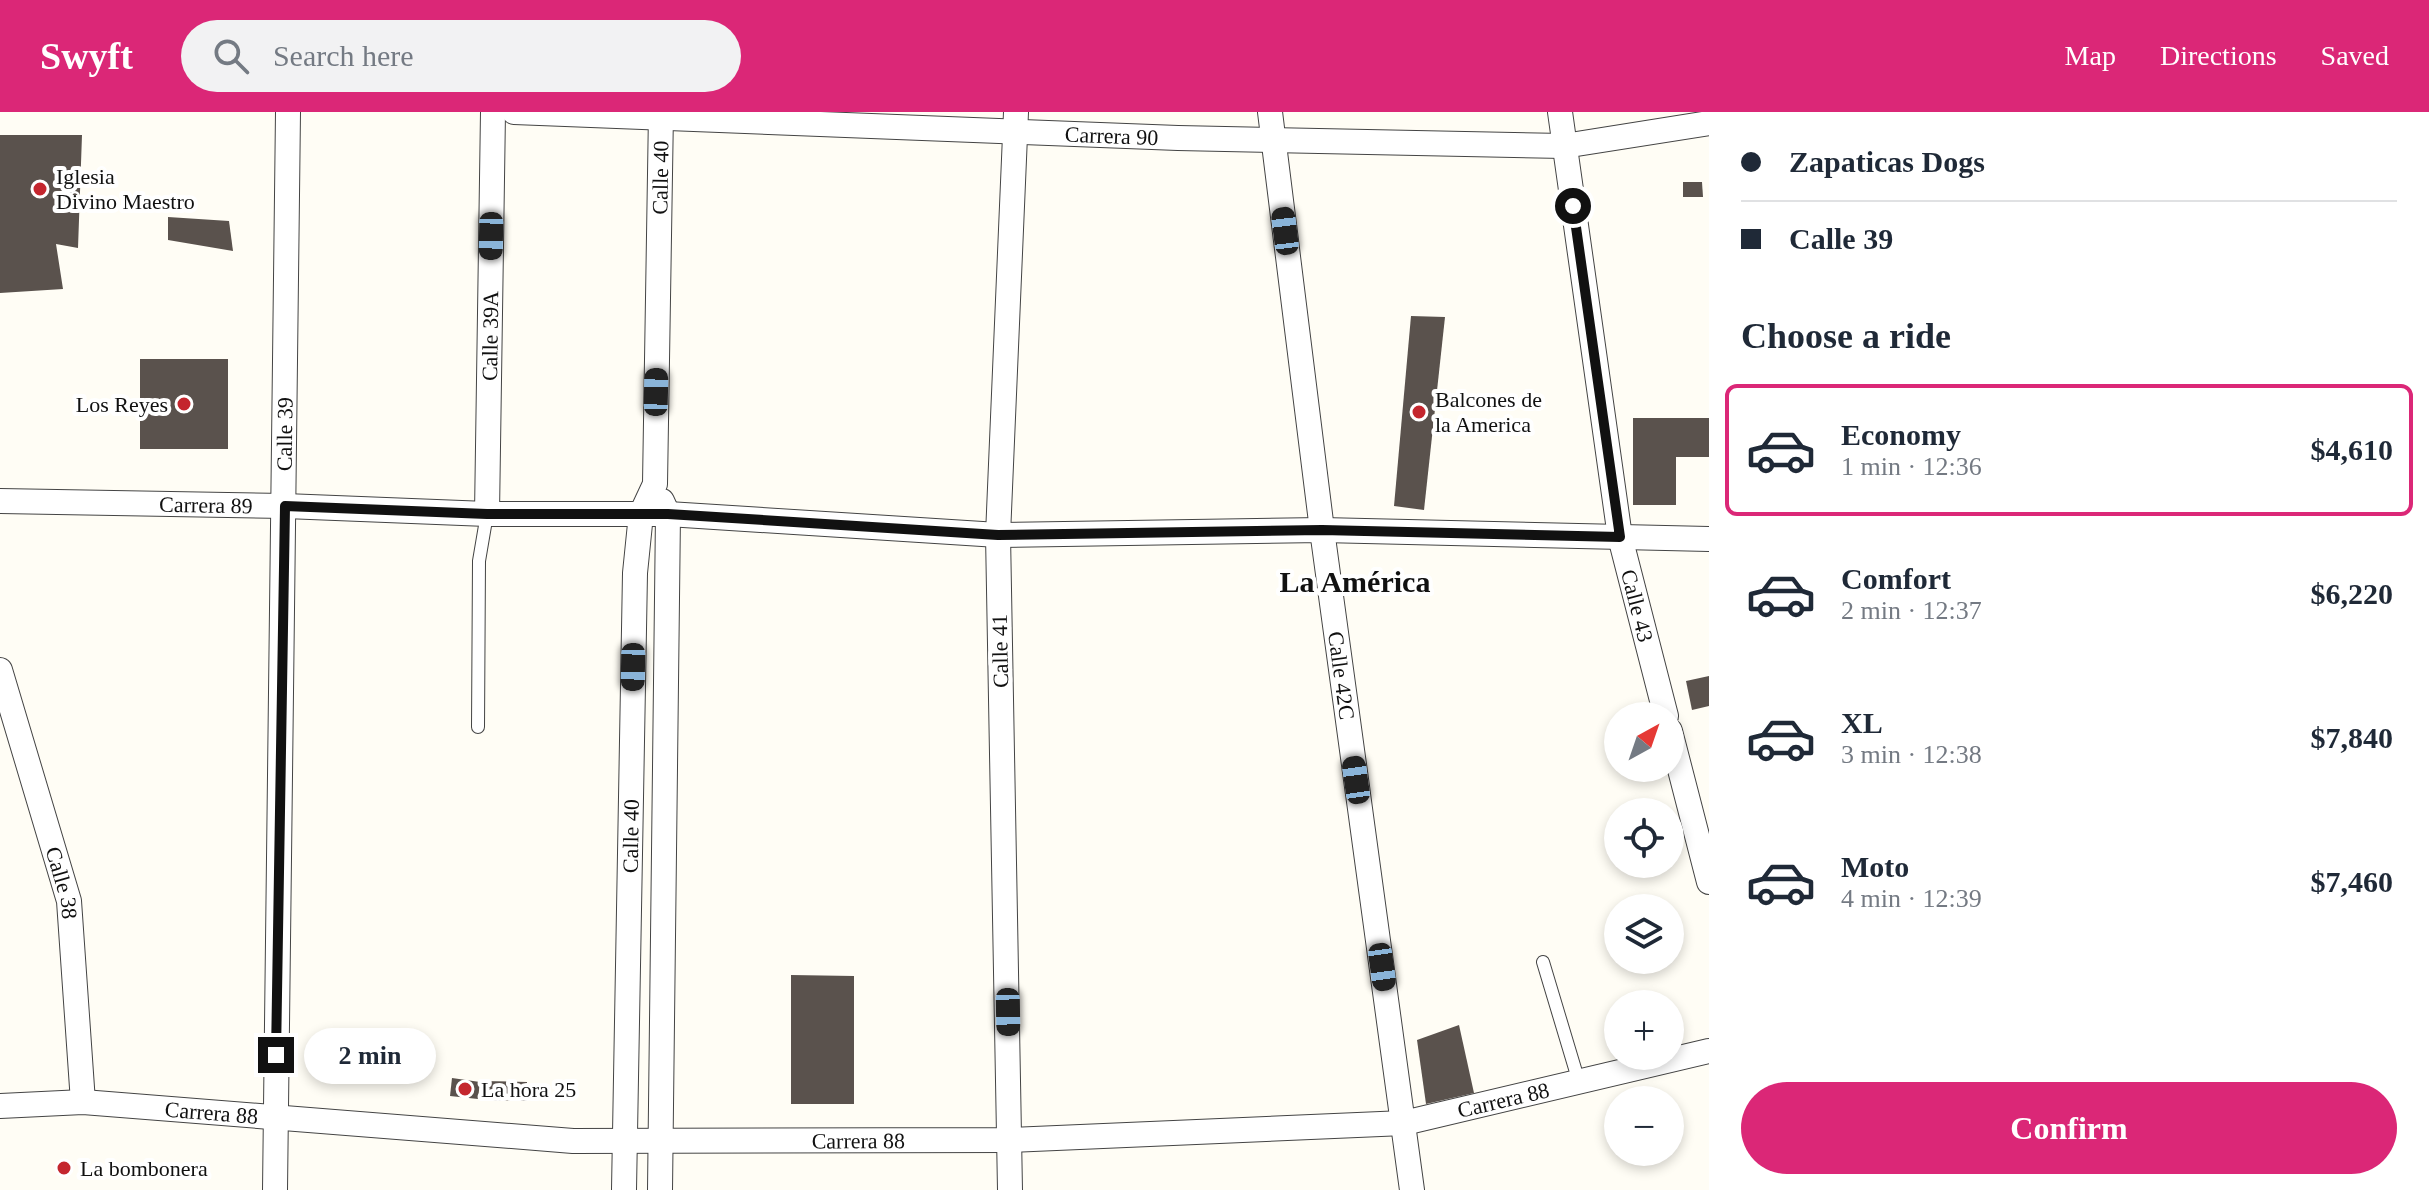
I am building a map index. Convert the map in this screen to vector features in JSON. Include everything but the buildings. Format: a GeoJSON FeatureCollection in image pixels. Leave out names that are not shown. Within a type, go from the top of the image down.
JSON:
{"type":"FeatureCollection","features":[{"type":"Feature","properties":{"kind":"street","name":"Calle 39"},"geometry":{"type":"LineString","coordinates":[[275,1190],[288,112]]}},
{"type":"Feature","properties":{"kind":"street","name":"Calle 39A"},"geometry":{"type":"LineString","coordinates":[[487,514],[493,112]]}},
{"type":"Feature","properties":{"kind":"street","name":"Carrera 90"},"geometry":{"type":"LineString","coordinates":[[514,112],[1015,121],[1274,141],[1564,146],[1709,123]]}},
{"type":"Feature","properties":{"kind":"street","name":"Calle 42C"},"geometry":{"type":"LineString","coordinates":[[1270,112],[1322,530],[1412,1190]]}},
{"type":"Feature","properties":{"kind":"street","name":"Calle 43"},"geometry":{"type":"LineString","coordinates":[[1560,112],[1620,537],[1662,702]]}},
{"type":"Feature","properties":{"kind":"street","name":"Calle 40"},"geometry":{"type":"LineString","coordinates":[[624,1190],[635,573],[641,514],[655,484],[661,115]]}},
{"type":"Feature","properties":{"kind":"street","name":"Calle 41"},"geometry":{"type":"LineString","coordinates":[[1010,1190],[998,535],[1015,121]]}},
{"type":"Feature","properties":{"kind":"street","name":"Calle 40"},"geometry":{"type":"LineString","coordinates":[[655,484],[668,514],[660,1190]]}},
{"type":"Feature","properties":{"kind":"street","name":"Carrera 89"},"geometry":{"type":"LineString","coordinates":[[0,501],[285,506],[487,514],[668,514],[998,535],[1322,530],[1709,539]]}},
{"type":"Feature","properties":{"kind":"street","name":"Calle 38"},"geometry":{"type":"LineString","coordinates":[[0,670],[69,901],[83,1102]]}},
{"type":"Feature","properties":{"kind":"street"},"geometry":{"type":"LineString","coordinates":[[1683,782],[1709,882]]}},
{"type":"Feature","properties":{"kind":"street","name":"Carrera 88"},"geometry":{"type":"LineString","coordinates":[[0,1106],[83,1102],[573,1141],[1010,1140],[1404,1123],[1709,1051]]}},
{"type":"Feature","properties":{"kind":"lane"},"geometry":{"type":"LineString","coordinates":[[478,727],[479,561],[487,514]]}},
{"type":"Feature","properties":{"kind":"lane"},"geometry":{"type":"LineString","coordinates":[[1543,962],[1579,1082]]}},
{"type":"Feature","properties":{"kind":"place","name":"Iglesia Divino Maestro"},"geometry":{"type":"Point","coordinates":[40,189]}},
{"type":"Feature","properties":{"kind":"place","name":"Los Reyes"},"geometry":{"type":"Point","coordinates":[184,404]}},
{"type":"Feature","properties":{"kind":"place","name":"Balcones de la America"},"geometry":{"type":"Point","coordinates":[1419,412]}},
{"type":"Feature","properties":{"kind":"place","name":"La hora 25"},"geometry":{"type":"Point","coordinates":[465,1089]}},
{"type":"Feature","properties":{"kind":"place","name":"La bombonera"},"geometry":{"type":"Point","coordinates":[64,1168]}},
{"type":"Feature","properties":{"kind":"district","name":"La América"},"geometry":{"type":"Point","coordinates":[1355,581]}},
{"type":"Feature","properties":{"kind":"route"},"geometry":{"type":"LineString","coordinates":[[276,1055],[285,506],[487,514],[668,514],[998,535],[1322,530],[1620,537],[1573,206]]}}]}
